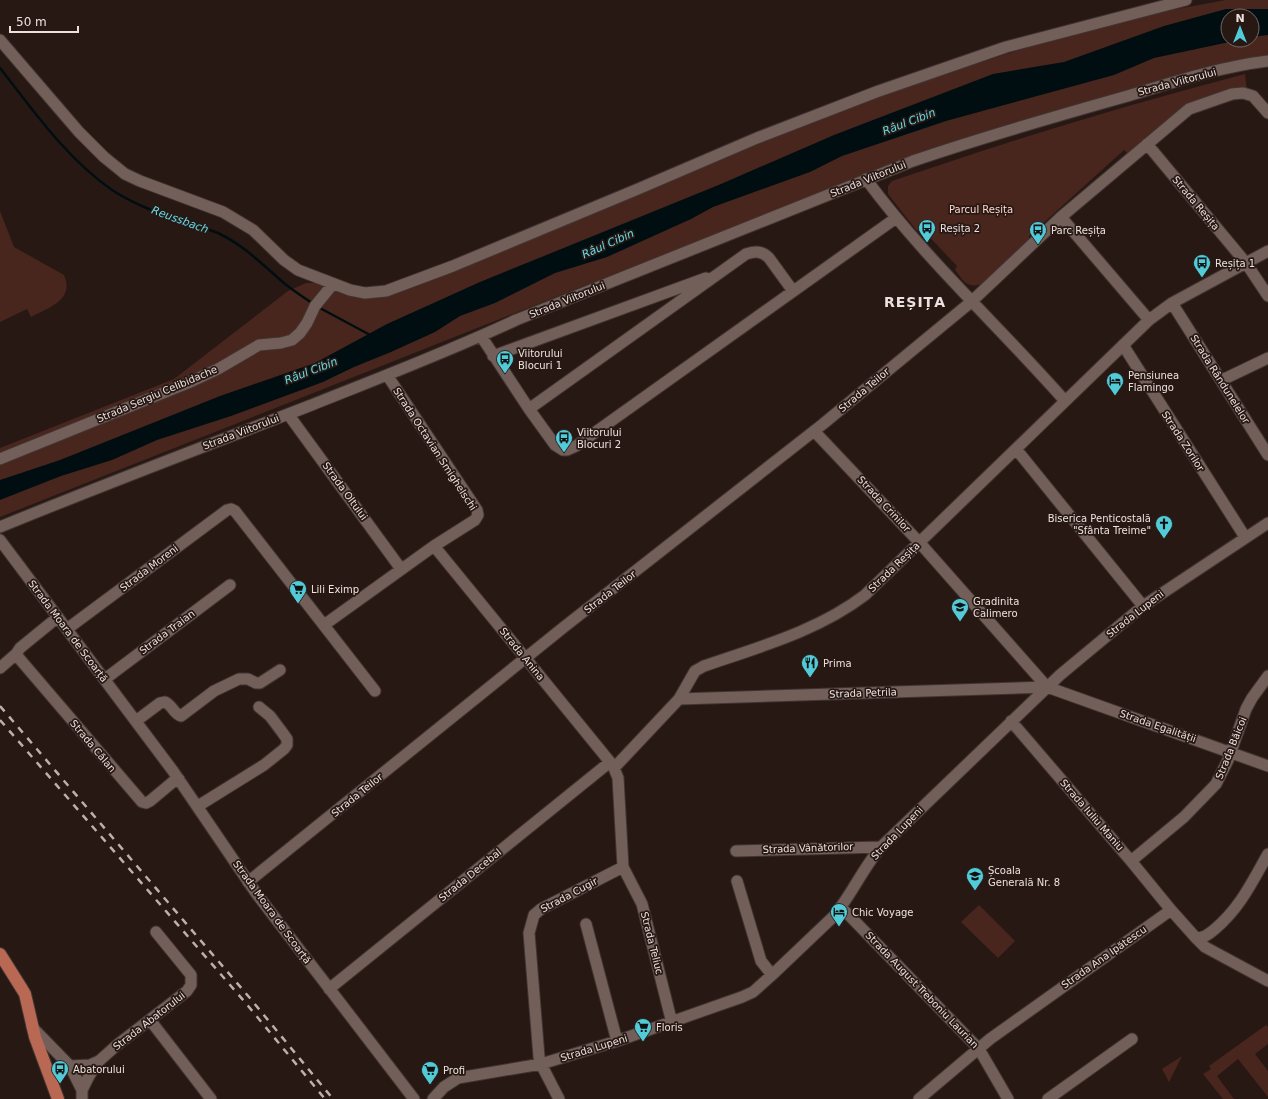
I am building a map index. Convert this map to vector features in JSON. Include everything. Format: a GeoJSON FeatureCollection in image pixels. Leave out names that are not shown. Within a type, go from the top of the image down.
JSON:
{"type":"FeatureCollection","features":[{"type":"Feature","properties":{"kind":"main road"},"geometry":{"type":"LineString","coordinates":[[0,954],[22,988],[27,1000],[32,1027],[58,1099]]}},
{"type":"Feature","properties":{"kind":"street"},"geometry":{"type":"LineString","coordinates":[[0,40],[79,132],[104,157],[125,174],[223,212],[253,230],[284,260],[298,270],[350,290],[366,292],[386,291],[410,283],[624,196],[757,138],[876,92],[1006,47],[1186,0]]}},
{"type":"Feature","properties":{"kind":"street","name":"Strada Viitorului"},"geometry":{"type":"LineString","coordinates":[[0,527],[387,375],[516,320],[913,160],[1031,123],[1203,74],[1268,61]]}},
{"type":"Feature","properties":{"kind":"street"},"geometry":{"type":"LineString","coordinates":[[972,302],[1061,217],[1189,109],[1232,94],[1243,93],[1253,96],[1268,113]]}},
{"type":"Feature","properties":{"kind":"street","name":"Strada Reșița"},"geometry":{"type":"LineString","coordinates":[[1147,144],[1246,263]]}},
{"type":"Feature","properties":{"kind":"street"},"geometry":{"type":"LineString","coordinates":[[866,179],[896,218],[1065,401]]}},
{"type":"Feature","properties":{"kind":"street"},"geometry":{"type":"LineString","coordinates":[[1061,217],[1149,320]]}},
{"type":"Feature","properties":{"kind":"street"},"geometry":{"type":"LineString","coordinates":[[481,336],[529,409],[559,449],[572,449],[896,218]]}},
{"type":"Feature","properties":{"kind":"street","name":"Strada Reșița"},"geometry":{"type":"LineString","coordinates":[[612,765],[679,699],[695,671],[704,666],[786,637],[836,615],[850,607],[865,595],[1149,320],[1172,303],[1268,251]]}},
{"type":"Feature","properties":{"kind":"street"},"geometry":{"type":"LineString","coordinates":[[529,409],[746,254],[762,252],[769,258],[793,291]]}},
{"type":"Feature","properties":{"kind":"street"},"geometry":{"type":"LineString","coordinates":[[1246,263],[1268,296]]}},
{"type":"Feature","properties":{"kind":"street"},"geometry":{"type":"LineString","coordinates":[[493,356],[720,273]]}},
{"type":"Feature","properties":{"kind":"street","name":"Strada Sergiu Celibidache"},"geometry":{"type":"LineString","coordinates":[[0,459],[188,383],[218,369],[259,345],[281,343],[292,340],[300,333],[315,306],[333,284]]}},
{"type":"Feature","properties":{"kind":"street","name":"Strada Teilor"},"geometry":{"type":"LineString","coordinates":[[248,882],[814,431],[972,302]]}},
{"type":"Feature","properties":{"kind":"street","name":"Strada Rândunelelor"},"geometry":{"type":"LineString","coordinates":[[1172,303],[1268,455]]}},
{"type":"Feature","properties":{"kind":"street","name":"Strada Zorilor"},"geometry":{"type":"LineString","coordinates":[[1123,345],[1245,537]]}},
{"type":"Feature","properties":{"kind":"street"},"geometry":{"type":"LineString","coordinates":[[1222,380],[1268,358]]}},
{"type":"Feature","properties":{"kind":"street","name":"Strada Octavian Smighelschi"},"geometry":{"type":"LineString","coordinates":[[387,375],[477,510],[478,515],[475,520],[434,546]]}},
{"type":"Feature","properties":{"kind":"street","name":"Strada Oltului"},"geometry":{"type":"LineString","coordinates":[[288,414],[401,569]]}},
{"type":"Feature","properties":{"kind":"street","name":"Strada Crinilor"},"geometry":{"type":"LineString","coordinates":[[814,431],[920,542],[1047,687]]}},
{"type":"Feature","properties":{"kind":"street"},"geometry":{"type":"LineString","coordinates":[[1016,449],[1142,606]]}},
{"type":"Feature","properties":{"kind":"street","name":"Strada Moreni"},"geometry":{"type":"LineString","coordinates":[[67,629],[227,510],[231,509],[235,511],[324,625]]}},
{"type":"Feature","properties":{"kind":"street","name":"Strada Lupeni"},"geometry":{"type":"LineString","coordinates":[[433,1099],[444,1088],[458,1078],[541,1064],[617,1042],[753,992],[825,925],[841,907],[867,865],[882,847],[1047,687],[1142,606],[1268,523]]}},
{"type":"Feature","properties":{"kind":"street","name":"Strada Moara de Scoarță"},"geometry":{"type":"LineString","coordinates":[[0,540],[179,779],[248,882],[414,1099]]}},
{"type":"Feature","properties":{"kind":"street"},"geometry":{"type":"LineString","coordinates":[[375,690],[324,625],[434,546]]}},
{"type":"Feature","properties":{"kind":"street","name":"Strada Anina"},"geometry":{"type":"LineString","coordinates":[[434,546],[612,765]]}},
{"type":"Feature","properties":{"kind":"street","name":"Strada Traian"},"geometry":{"type":"LineString","coordinates":[[104,679],[230,585]]}},
{"type":"Feature","properties":{"kind":"street"},"geometry":{"type":"LineString","coordinates":[[0,668],[16,654],[20,648],[58,617]]}},
{"type":"Feature","properties":{"kind":"street","name":"Strada Călan"},"geometry":{"type":"LineString","coordinates":[[16,654],[139,800],[146,803],[150,801],[179,779]]}},
{"type":"Feature","properties":{"kind":"street"},"geometry":{"type":"LineString","coordinates":[[136,721],[160,703],[165,702],[168,703],[178,715],[181,716],[214,691],[239,679],[244,678],[260,683],[280,670]]}},
{"type":"Feature","properties":{"kind":"street","name":"Strada Băicoi"},"geometry":{"type":"LineString","coordinates":[[1132,861],[1184,817],[1216,784],[1222,775],[1246,709],[1268,676]]}},
{"type":"Feature","properties":{"kind":"street","name":"Strada Petrila"},"geometry":{"type":"LineString","coordinates":[[679,699],[1047,687]]}},
{"type":"Feature","properties":{"kind":"street","name":"Strada Egalității"},"geometry":{"type":"LineString","coordinates":[[1047,687],[1268,766]]}},
{"type":"Feature","properties":{"kind":"street"},"geometry":{"type":"LineString","coordinates":[[198,806],[264,765],[287,745],[287,739],[282,732],[270,716],[259,707]]}},
{"type":"Feature","properties":{"kind":"street","name":"Strada Iuliu Maniu"},"geometry":{"type":"LineString","coordinates":[[1011,721],[1132,861],[1171,910]]}},
{"type":"Feature","properties":{"kind":"street"},"geometry":{"type":"LineString","coordinates":[[612,765],[618,784],[623,867]]}},
{"type":"Feature","properties":{"kind":"street","name":"Strada Decebal"},"geometry":{"type":"LineString","coordinates":[[329,989],[612,765]]}},
{"type":"Feature","properties":{"kind":"street","name":"Strada Vânătorilor"},"geometry":{"type":"LineString","coordinates":[[736,850],[882,847]]}},
{"type":"Feature","properties":{"kind":"street"},"geometry":{"type":"LineString","coordinates":[[1196,938],[1201,938],[1207,935],[1231,914],[1239,904],[1268,854]]}},
{"type":"Feature","properties":{"kind":"street","name":"Strada Teliuc"},"geometry":{"type":"LineString","coordinates":[[623,867],[642,904],[672,1023]]}},
{"type":"Feature","properties":{"kind":"street","name":"Strada Cugir"},"geometry":{"type":"LineString","coordinates":[[541,1064],[539,1057],[529,943],[529,933],[534,915],[541,909],[623,867]]}},
{"type":"Feature","properties":{"kind":"street"},"geometry":{"type":"LineString","coordinates":[[737,881],[761,961],[772,975]]}},
{"type":"Feature","properties":{"kind":"street","name":"Strada August Treboniu Laurian"},"geometry":{"type":"LineString","coordinates":[[841,907],[979,1049],[1008,1099]]}},
{"type":"Feature","properties":{"kind":"street"},"geometry":{"type":"LineString","coordinates":[[1171,910],[1205,947],[1268,981]]}},
{"type":"Feature","properties":{"kind":"street","name":"Strada Ana Ipătescu"},"geometry":{"type":"LineString","coordinates":[[919,1099],[990,1039],[1171,910]]}},
{"type":"Feature","properties":{"kind":"street"},"geometry":{"type":"LineString","coordinates":[[586,924],[617,1042]]}},
{"type":"Feature","properties":{"kind":"street","name":"Strada Abatorului"},"geometry":{"type":"LineString","coordinates":[[82,1094],[99,1061],[187,991],[191,985],[191,975],[156,932]]}},
{"type":"Feature","properties":{"kind":"street"},"geometry":{"type":"LineString","coordinates":[[150,1020],[211,1099]]}},
{"type":"Feature","properties":{"kind":"street","name":"Strada Abatorului"},"geometry":{"type":"LineString","coordinates":[[32,1027],[70,1066],[82,1094]]}},
{"type":"Feature","properties":{"kind":"street"},"geometry":{"type":"LineString","coordinates":[[1048,1099],[1132,1039]]}},
{"type":"Feature","properties":{"kind":"street"},"geometry":{"type":"LineString","coordinates":[[70,1066],[90,1065],[99,1061]]}},
{"type":"Feature","properties":{"kind":"street"},"geometry":{"type":"LineString","coordinates":[[541,1064],[559,1099]]}},
{"type":"Feature","properties":{"kind":"green space"},"geometry":{"type":"Polygon","coordinates":[[[1226,0],[1268,0],[1268,56],[1261,56],[1199,71],[899,161],[0,517],[0,448],[174,379],[288,291],[306,283],[319,283],[378,291],[873,98],[1101,23],[1226,0]]]}},
{"type":"Feature","properties":{"kind":"green space","name":"Parcul Reșița"},"geometry":{"type":"Polygon","coordinates":[[[1245,74],[1247,91],[1214,97],[1128,154],[1124,150],[1029,236],[1029,242],[981,284],[972,285],[966,283],[955,270],[957,266],[921,228],[917,231],[888,194],[888,186],[892,181],[936,166],[1112,111],[1245,74]]]}},
{"type":"Feature","properties":{"kind":"green space"},"geometry":{"type":"Polygon","coordinates":[[[0,211],[14,247],[64,275],[66,291],[58,302],[31,317],[27,309],[0,322],[0,211]]]}},
{"type":"Feature","properties":{"kind":"green space"},"geometry":{"type":"Polygon","coordinates":[[[979,905],[1015,941],[998,958],[961,922],[979,905]]]}},
{"type":"Feature","properties":{"kind":"green space"},"geometry":{"type":"Polygon","coordinates":[[[1266,1025],[1268,1027],[1268,1044],[1255,1054],[1268,1071],[1268,1097],[1238,1059],[1217,1076],[1234,1099],[1223,1099],[1203,1074],[1211,1069],[1209,1066],[1266,1025]]]}},
{"type":"Feature","properties":{"kind":"green space"},"geometry":{"type":"Polygon","coordinates":[[[1182,1056],[1169,1082],[1162,1069],[1182,1056]]]}},
{"type":"Feature","properties":{"kind":"water"},"geometry":{"type":"Polygon","coordinates":[[[1260,9],[1268,9],[1268,35],[1260,36],[1260,9]]]}},
{"type":"Feature","properties":{"kind":"water","name":"Râul Cibin"},"geometry":{"type":"Polygon","coordinates":[[[1220,11],[1220,44],[1154,58],[1114,75],[946,121],[842,156],[810,172],[713,207],[691,219],[607,257],[555,273],[495,303],[460,316],[435,332],[323,382],[231,416],[157,440],[112,460],[61,476],[0,500],[0,480],[60,460],[220,396],[315,363],[387,324],[480,282],[721,184],[834,135],[993,74],[1064,62],[1164,26],[1220,11]]]}},
{"type":"Feature","properties":{"kind":"waterway","name":"Reussbach"},"geometry":{"type":"LineString","coordinates":[[0,68],[65,149],[95,177],[112,190],[148,209],[218,233],[228,238],[245,250],[295,292],[312,303]]}},
{"type":"Feature","properties":{"kind":"waterway","name":"Reussbach"},"geometry":{"type":"LineString","coordinates":[[318,307],[372,336]]}},
{"type":"Feature","properties":{"kind":"railway"},"geometry":{"type":"LineString","coordinates":[[0,706],[249,997],[333,1099]]}},
{"type":"Feature","properties":{"kind":"railway"},"geometry":{"type":"LineString","coordinates":[[0,720],[244,1001],[325,1099]]}},
{"type":"Feature","properties":{"kind":"place","name":"Reșița 2"},"geometry":{"type":"Point","coordinates":[927,243]}},
{"type":"Feature","properties":{"kind":"place","name":"Parc Reșița"},"geometry":{"type":"Point","coordinates":[1038,245]}},
{"type":"Feature","properties":{"kind":"place","name":"Reșița 1"},"geometry":{"type":"Point","coordinates":[1202,278]}},
{"type":"Feature","properties":{"kind":"place","name":"Viitorului Blocuri 1"},"geometry":{"type":"Point","coordinates":[505,374]}},
{"type":"Feature","properties":{"kind":"place","name":"Pensiunea Flamingo"},"geometry":{"type":"Point","coordinates":[1115,396]}},
{"type":"Feature","properties":{"kind":"place","name":"Viitorului Blocuri 2"},"geometry":{"type":"Point","coordinates":[564,453]}},
{"type":"Feature","properties":{"kind":"place","name":"Biserica Penticostală \"Sfânta Treime\""},"geometry":{"type":"Point","coordinates":[1164,539]}},
{"type":"Feature","properties":{"kind":"place","name":"Lili Eximp"},"geometry":{"type":"Point","coordinates":[298,604]}},
{"type":"Feature","properties":{"kind":"place","name":"Gradinita Calimero"},"geometry":{"type":"Point","coordinates":[960,622]}},
{"type":"Feature","properties":{"kind":"place","name":"Prima"},"geometry":{"type":"Point","coordinates":[810,678]}},
{"type":"Feature","properties":{"kind":"place","name":"Școala Generală Nr. 8"},"geometry":{"type":"Point","coordinates":[975,891]}},
{"type":"Feature","properties":{"kind":"place","name":"Chic Voyage"},"geometry":{"type":"Point","coordinates":[839,927]}},
{"type":"Feature","properties":{"kind":"place","name":"Floris"},"geometry":{"type":"Point","coordinates":[643,1042]}},
{"type":"Feature","properties":{"kind":"place","name":"Abatorului"},"geometry":{"type":"Point","coordinates":[60,1084]}},
{"type":"Feature","properties":{"kind":"place","name":"Profi"},"geometry":{"type":"Point","coordinates":[430,1085]}},
{"type":"Feature","properties":{"kind":"district","name":"REȘIȚA"},"geometry":{"type":"Point","coordinates":[915,302]}}]}
